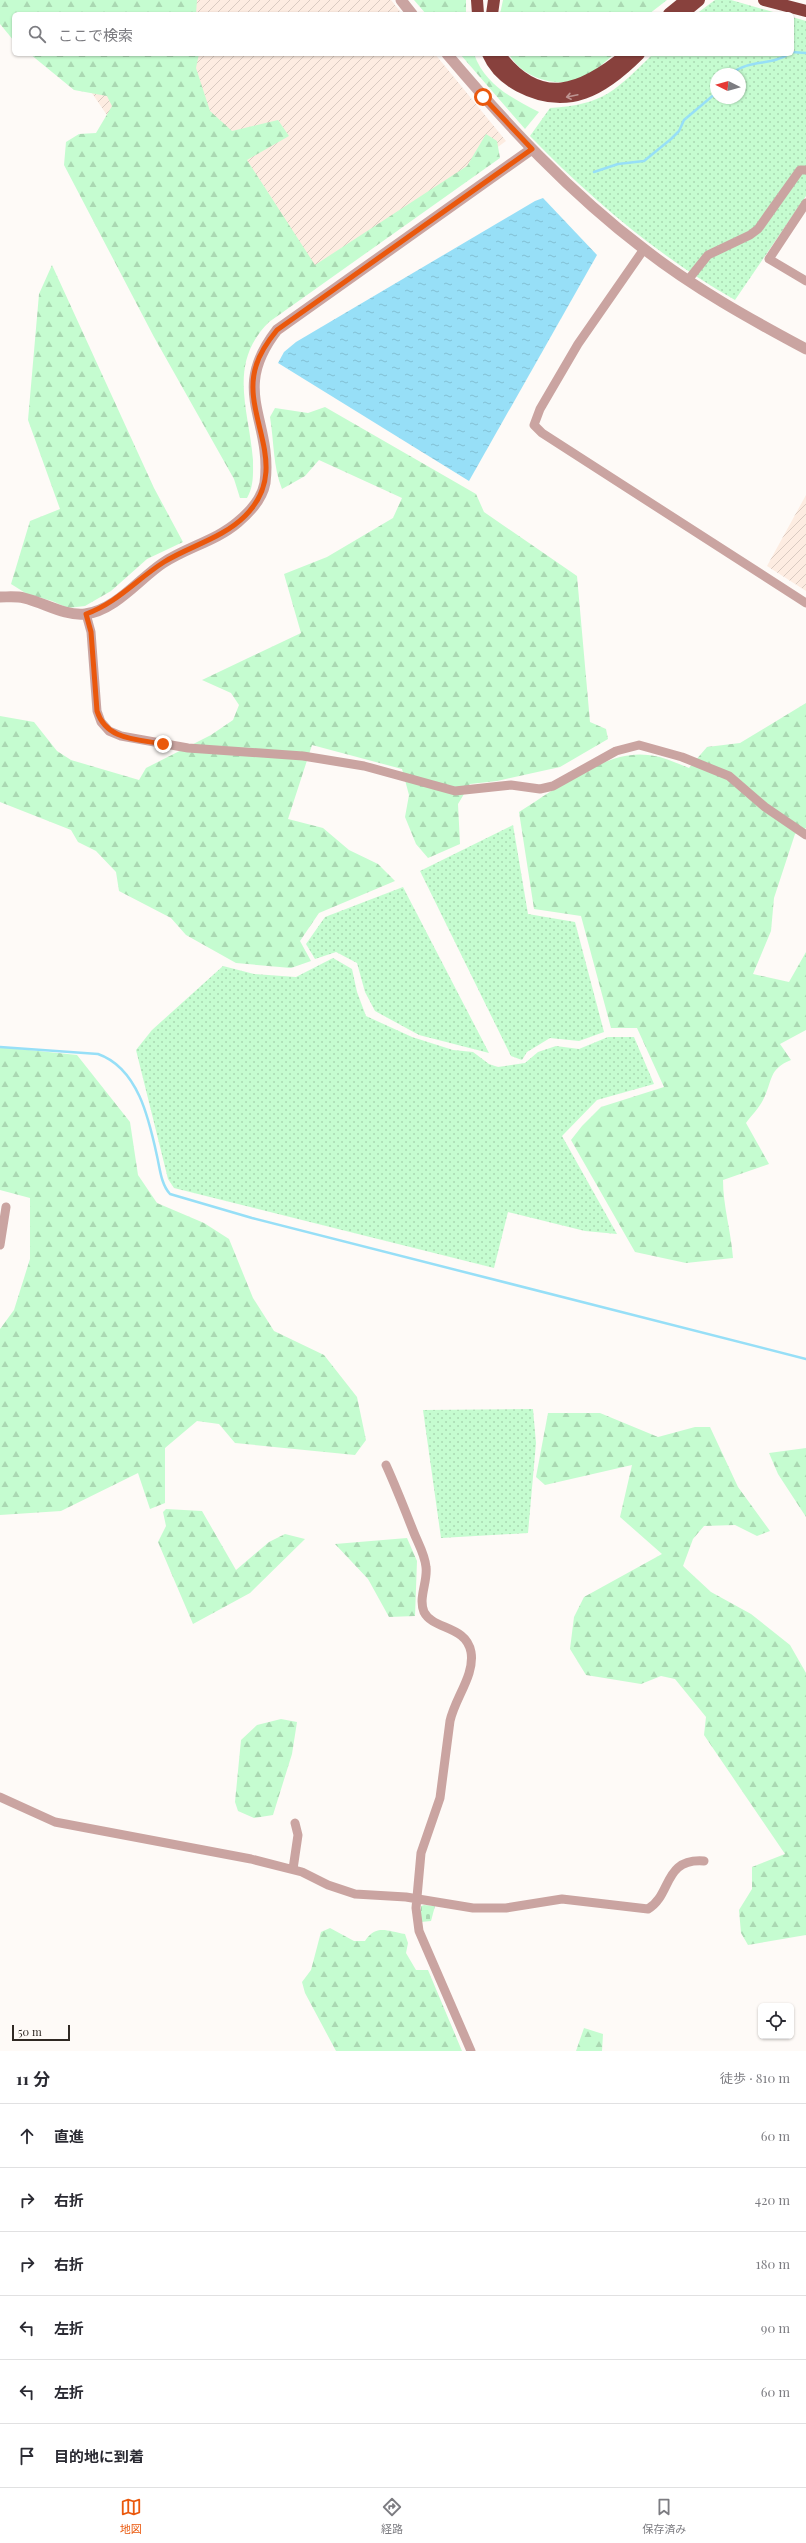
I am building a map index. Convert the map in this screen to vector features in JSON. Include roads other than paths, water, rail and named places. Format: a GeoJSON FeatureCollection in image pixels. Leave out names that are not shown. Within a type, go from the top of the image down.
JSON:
{"type":"FeatureCollection","features":[{"type":"Feature","properties":{"kind":"highway"},"geometry":{"type":"LineString","coordinates":[[477,0],[478,12]]}},
{"type":"Feature","properties":{"kind":"highway"},"geometry":{"type":"LineString","coordinates":[[492,12],[494,0]]}},
{"type":"Feature","properties":{"kind":"highway"},"geometry":{"type":"LineString","coordinates":[[671,12],[686,0]]}},
{"type":"Feature","properties":{"kind":"highway"},"geometry":{"type":"LineString","coordinates":[[684,12],[699,0]]}},
{"type":"Feature","properties":{"kind":"highway"},"geometry":{"type":"LineString","coordinates":[[764,0],[806,11]]}},
{"type":"Feature","properties":{"kind":"highway"},"geometry":{"type":"LineString","coordinates":[[776,0],[806,11]]}},
{"type":"Feature","properties":{"kind":"highway"},"geometry":{"type":"LineString","coordinates":[[489,56],[492,63],[510,81],[534,94],[570,98],[600,87],[637,56]]}},
{"type":"Feature","properties":{"kind":"highway"},"geometry":{"type":"LineString","coordinates":[[500,56],[510,69],[532,84],[554,89],[581,85],[602,74],[624,56]]}},
{"type":"Feature","properties":{"kind":"street"},"geometry":{"type":"LineString","coordinates":[[401,0],[410,12]]}},
{"type":"Feature","properties":{"kind":"street"},"geometry":{"type":"LineString","coordinates":[[449,56],[532,149],[582,198],[644,249],[688,280],[806,348]]}},
{"type":"Feature","properties":{"kind":"street"},"geometry":{"type":"LineString","coordinates":[[0,597],[23,598],[69,613],[86,614],[102,608],[116,599],[164,562],[236,524],[258,500],[264,484],[266,462],[264,442],[253,386],[256,367],[264,347],[277,330],[532,149]]}},
{"type":"Feature","properties":{"kind":"street"},"geometry":{"type":"LineString","coordinates":[[688,280],[708,255],[750,235],[758,229],[800,170],[806,170]]}},
{"type":"Feature","properties":{"kind":"street"},"geometry":{"type":"LineString","coordinates":[[806,203],[769,259],[806,281]]}},
{"type":"Feature","properties":{"kind":"street"},"geometry":{"type":"LineString","coordinates":[[644,249],[578,344],[540,409],[534,425],[542,433],[806,602]]}},
{"type":"Feature","properties":{"kind":"street"},"geometry":{"type":"LineString","coordinates":[[86,614],[91,632],[97,711],[100,722],[109,731],[121,736],[188,748],[318,759],[364,766],[455,791],[511,785],[540,789],[553,786],[616,751],[639,745],[682,757],[729,776],[765,807],[806,835]]}},
{"type":"Feature","properties":{"kind":"street"},"geometry":{"type":"LineString","coordinates":[[0,1246],[6,1206]]}},
{"type":"Feature","properties":{"kind":"street"},"geometry":{"type":"LineString","coordinates":[[386,1465],[426,1567],[422,1601],[424,1611],[429,1618],[456,1632],[466,1640],[471,1651],[471,1667],[453,1708],[450,1721],[440,1798],[421,1853],[416,1900],[419,1931],[470,2051]]}},
{"type":"Feature","properties":{"kind":"street"},"geometry":{"type":"LineString","coordinates":[[0,1797],[55,1822],[214,1852],[293,1870],[356,1894],[406,1897],[416,1900],[473,1908],[506,1908],[562,1899],[648,1909],[678,1867],[692,1860],[704,1862]]}},
{"type":"Feature","properties":{"kind":"street"},"geometry":{"type":"LineString","coordinates":[[293,1870],[298,1835],[295,1823]]}},
{"type":"Feature","properties":{"kind":"water"},"geometry":{"type":"Polygon","coordinates":[[[543,198],[597,255],[469,481],[278,363],[284,352],[296,342],[535,201],[543,198]]]}},
{"type":"Feature","properties":{"kind":"waterway"},"geometry":{"type":"LineString","coordinates":[[794,52],[806,53]]}},
{"type":"Feature","properties":{"kind":"waterway"},"geometry":{"type":"LineString","coordinates":[[740,68],[786,56]]}},
{"type":"Feature","properties":{"kind":"waterway"},"geometry":{"type":"LineString","coordinates":[[594,172],[618,164],[644,161],[671,139],[679,131],[684,120],[710,98]]}},
{"type":"Feature","properties":{"kind":"waterway"},"geometry":{"type":"LineString","coordinates":[[0,1047],[98,1054],[112,1061],[123,1071],[140,1096],[150,1126],[163,1181],[170,1194],[252,1218],[806,1359]]}}]}
